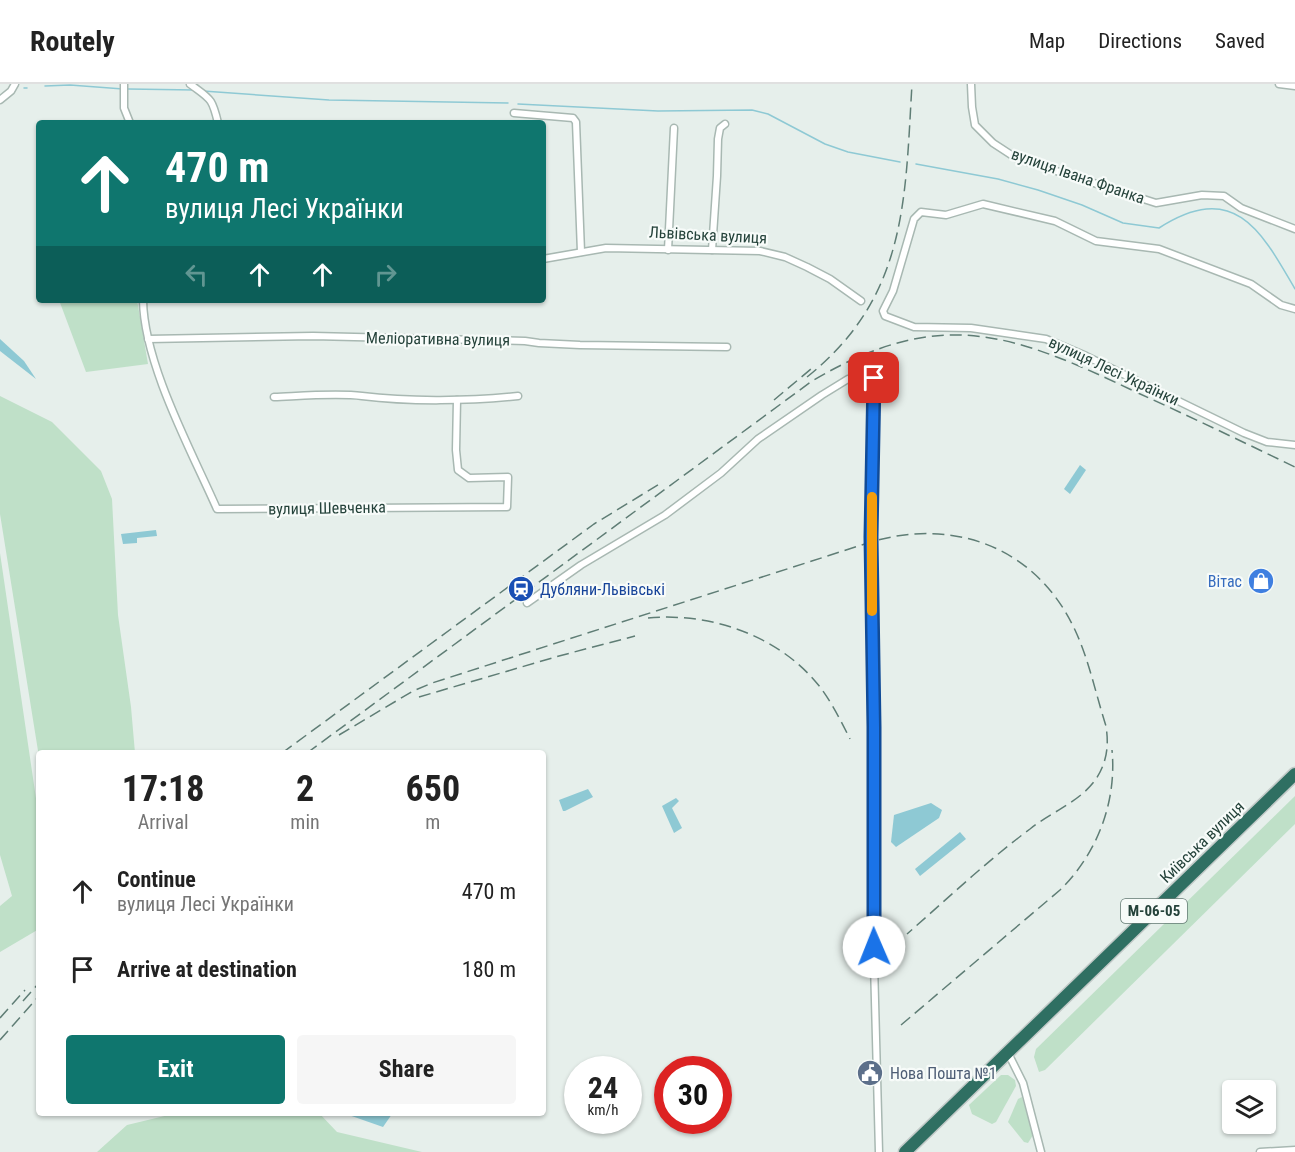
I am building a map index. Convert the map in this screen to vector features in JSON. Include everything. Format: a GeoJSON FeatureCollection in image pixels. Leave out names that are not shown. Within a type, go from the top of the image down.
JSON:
{"type":"FeatureCollection","features":[{"type":"Feature","properties":{"kind":"highway","name":"Київська вулиця"},"geometry":{"type":"LineString","coordinates":[[1008,1053],[1295,774]]}},
{"type":"Feature","properties":{"kind":"highway","name":"М-06-05"},"geometry":{"type":"LineString","coordinates":[[905,1152],[1008,1053]]}},
{"type":"Feature","properties":{"kind":"street"},"geometry":{"type":"LineString","coordinates":[[0,100],[10,92],[15,84]]}},
{"type":"Feature","properties":{"kind":"street"},"geometry":{"type":"LineString","coordinates":[[124,84],[124,108],[129,120]]}},
{"type":"Feature","properties":{"kind":"street","name":"вулиця Івана Франка"},"geometry":{"type":"LineString","coordinates":[[971,84],[975,125],[993,143],[1016,158],[1156,203],[1202,195],[1224,196],[1241,208],[1295,229]]}},
{"type":"Feature","properties":{"kind":"street"},"geometry":{"type":"LineString","coordinates":[[1279,84],[1295,86]]}},
{"type":"Feature","properties":{"kind":"street"},"geometry":{"type":"LineString","coordinates":[[191,85],[213,103],[217,120]]}},
{"type":"Feature","properties":{"kind":"street"},"geometry":{"type":"LineString","coordinates":[[514,113],[573,118],[576,122],[581,252]]}},
{"type":"Feature","properties":{"kind":"street"},"geometry":{"type":"LineString","coordinates":[[712,250],[718,139],[720,128],[725,124]]}},
{"type":"Feature","properties":{"kind":"street"},"geometry":{"type":"LineString","coordinates":[[669,250],[674,128]]}},
{"type":"Feature","properties":{"kind":"street","name":"вулиця Лесі Українки"},"geometry":{"type":"LineString","coordinates":[[1295,309],[1281,305],[1251,284],[1159,249],[1096,241],[1055,221],[983,204],[946,215],[918,213],[914,219],[893,291],[884,305],[885,316],[914,327],[971,328],[1046,339],[1244,433],[1267,442],[1295,445]]}},
{"type":"Feature","properties":{"kind":"street","name":"Львівська вулиця"},"geometry":{"type":"LineString","coordinates":[[546,258],[606,248],[628,247],[760,251],[785,257],[830,279],[861,301]]}},
{"type":"Feature","properties":{"kind":"street","name":"вулиця Шевченка"},"geometry":{"type":"LineString","coordinates":[[143,303],[148,339],[162,384],[217,509],[507,507],[508,477],[469,478],[458,470],[457,400]]}},
{"type":"Feature","properties":{"kind":"street","name":"Меліоративна вулиця"},"geometry":{"type":"LineString","coordinates":[[148,339],[313,336],[525,341],[580,345],[727,347]]}},
{"type":"Feature","properties":{"kind":"street"},"geometry":{"type":"LineString","coordinates":[[527,603],[581,565],[665,515],[722,473],[758,439],[822,395],[848,379],[859,378],[874,387]]}},
{"type":"Feature","properties":{"kind":"street"},"geometry":{"type":"LineString","coordinates":[[874,378],[871,537],[873,925],[879,1152]]}},
{"type":"Feature","properties":{"kind":"street"},"geometry":{"type":"LineString","coordinates":[[274,397],[362,396],[483,400],[518,396]]}},
{"type":"Feature","properties":{"kind":"street"},"geometry":{"type":"LineString","coordinates":[[1008,1053],[1023,1083],[1041,1152]]}},
{"type":"Feature","properties":{"kind":"street"},"geometry":{"type":"LineString","coordinates":[[1260,1152],[1295,1150]]}},
{"type":"Feature","properties":{"kind":"green space"},"geometry":{"type":"Polygon","coordinates":[[[60,303],[138,303],[148,364],[86,372],[60,303]]]}},
{"type":"Feature","properties":{"kind":"green space"},"geometry":{"type":"Polygon","coordinates":[[[0,396],[52,422],[101,471],[112,499],[118,615],[135,750],[38,750],[0,514],[0,396]]]}},
{"type":"Feature","properties":{"kind":"green space"},"geometry":{"type":"Polygon","coordinates":[[[0,553],[36,799],[36,931],[0,952],[0,906],[12,896],[0,855],[0,553]]]}},
{"type":"Feature","properties":{"kind":"green space"},"geometry":{"type":"Polygon","coordinates":[[[1295,796],[1295,824],[1045,1070],[1039,1072],[1034,1057],[1036,1049],[1295,796]]]}},
{"type":"Feature","properties":{"kind":"green space"},"geometry":{"type":"Polygon","coordinates":[[[1001,1075],[1008,1075],[1015,1080],[1016,1086],[996,1122],[992,1124],[972,1114],[969,1105],[1001,1075]]]}},
{"type":"Feature","properties":{"kind":"green space"},"geometry":{"type":"Polygon","coordinates":[[[1022,1097],[1033,1135],[1028,1143],[1024,1142],[1008,1122],[1018,1099],[1022,1097]]]}},
{"type":"Feature","properties":{"kind":"green space"},"geometry":{"type":"Polygon","coordinates":[[[164,1116],[322,1116],[337,1132],[422,1152],[97,1152],[127,1125],[164,1116]]]}},
{"type":"Feature","properties":{"kind":"water"},"geometry":{"type":"Polygon","coordinates":[[[0,339],[24,361],[36,379],[0,351],[0,339]]]}},
{"type":"Feature","properties":{"kind":"water"},"geometry":{"type":"Polygon","coordinates":[[[1080,465],[1086,470],[1070,494],[1064,489],[1080,465]]]}},
{"type":"Feature","properties":{"kind":"water"},"geometry":{"type":"Polygon","coordinates":[[[156,530],[157,536],[137,538],[137,543],[123,544],[121,534],[156,530]]]}},
{"type":"Feature","properties":{"kind":"water"},"geometry":{"type":"Polygon","coordinates":[[[588,789],[593,797],[563,811],[559,800],[588,789]]]}},
{"type":"Feature","properties":{"kind":"water"},"geometry":{"type":"Polygon","coordinates":[[[676,798],[679,801],[672,808],[682,828],[674,833],[662,806],[676,798]]]}},
{"type":"Feature","properties":{"kind":"water"},"geometry":{"type":"Polygon","coordinates":[[[931,803],[942,810],[939,818],[896,847],[891,842],[894,815],[931,803]]]}},
{"type":"Feature","properties":{"kind":"water"},"geometry":{"type":"Polygon","coordinates":[[[960,832],[966,839],[920,876],[915,869],[960,832]]]}},
{"type":"Feature","properties":{"kind":"water"},"geometry":{"type":"Polygon","coordinates":[[[352,1116],[391,1116],[383,1127],[352,1116]]]}},
{"type":"Feature","properties":{"kind":"waterway"},"geometry":{"type":"LineString","coordinates":[[45,86],[70,85],[123,89]]}},
{"type":"Feature","properties":{"kind":"waterway"},"geometry":{"type":"LineString","coordinates":[[128,89],[195,90]]}},
{"type":"Feature","properties":{"kind":"waterway"},"geometry":{"type":"LineString","coordinates":[[203,91],[329,100],[508,103]]}},
{"type":"Feature","properties":{"kind":"waterway"},"geometry":{"type":"LineString","coordinates":[[518,104],[658,111],[752,110],[768,114],[825,144],[848,152],[900,162]]}},
{"type":"Feature","properties":{"kind":"waterway"},"geometry":{"type":"LineString","coordinates":[[916,164],[998,179],[1038,190],[1082,205],[1123,223],[1159,228],[1185,214],[1207,209],[1226,211],[1242,218],[1257,231],[1295,289]]}},
{"type":"Feature","properties":{"kind":"railway"},"geometry":{"type":"LineString","coordinates":[[807,377],[840,346],[865,314],[882,280],[894,244],[902,207],[907,168],[912,84]]}},
{"type":"Feature","properties":{"kind":"railway"},"geometry":{"type":"LineString","coordinates":[[311,750],[812,381],[858,357],[900,342],[939,336],[976,336],[1013,343],[1052,355],[1295,467]]}},
{"type":"Feature","properties":{"kind":"railway"},"geometry":{"type":"LineString","coordinates":[[774,400],[811,369]]}},
{"type":"Feature","properties":{"kind":"railway"},"geometry":{"type":"LineString","coordinates":[[286,750],[594,524],[661,483]]}},
{"type":"Feature","properties":{"kind":"railway"},"geometry":{"type":"LineString","coordinates":[[339,735],[413,691],[432,683],[871,542],[902,535],[933,534],[962,537],[990,546],[1016,560],[1039,578],[1059,602],[1075,630],[1106,726],[1106,754],[1096,779],[1082,794],[1014,841],[907,934]]}},
{"type":"Feature","properties":{"kind":"railway"},"geometry":{"type":"LineString","coordinates":[[648,618],[696,619],[743,631],[765,641],[804,669],[820,687],[850,739]]}},
{"type":"Feature","properties":{"kind":"railway"},"geometry":{"type":"LineString","coordinates":[[419,697],[635,636]]}},
{"type":"Feature","properties":{"kind":"railway"},"geometry":{"type":"LineString","coordinates":[[901,1025],[1060,890],[1073,876],[1094,844],[1108,808],[1113,769],[1112,750]]}},
{"type":"Feature","properties":{"kind":"railway"},"geometry":{"type":"LineString","coordinates":[[23,1001],[36,986]]}},
{"type":"Feature","properties":{"kind":"railway"},"geometry":{"type":"LineString","coordinates":[[0,1018],[25,990]]}},
{"type":"Feature","properties":{"kind":"railway"},"geometry":{"type":"LineString","coordinates":[[0,1040],[36,999]]}},
{"type":"Feature","properties":{"kind":"slow traffic"},"geometry":{"type":"LineString","coordinates":[[872,497],[872,611]]}},
{"type":"Feature","properties":{"kind":"place","name":"Вітас"},"geometry":{"type":"Point","coordinates":[1261,581]}},
{"type":"Feature","properties":{"kind":"place","name":"Дубляни-Львівські"},"geometry":{"type":"Point","coordinates":[521,589]}},
{"type":"Feature","properties":{"kind":"place","name":"Нова Пошта №1"},"geometry":{"type":"Point","coordinates":[870,1073]}},
{"type":"Feature","properties":{"kind":"route"},"geometry":{"type":"LineString","coordinates":[[874,378],[871,537],[874,947]]}}]}
